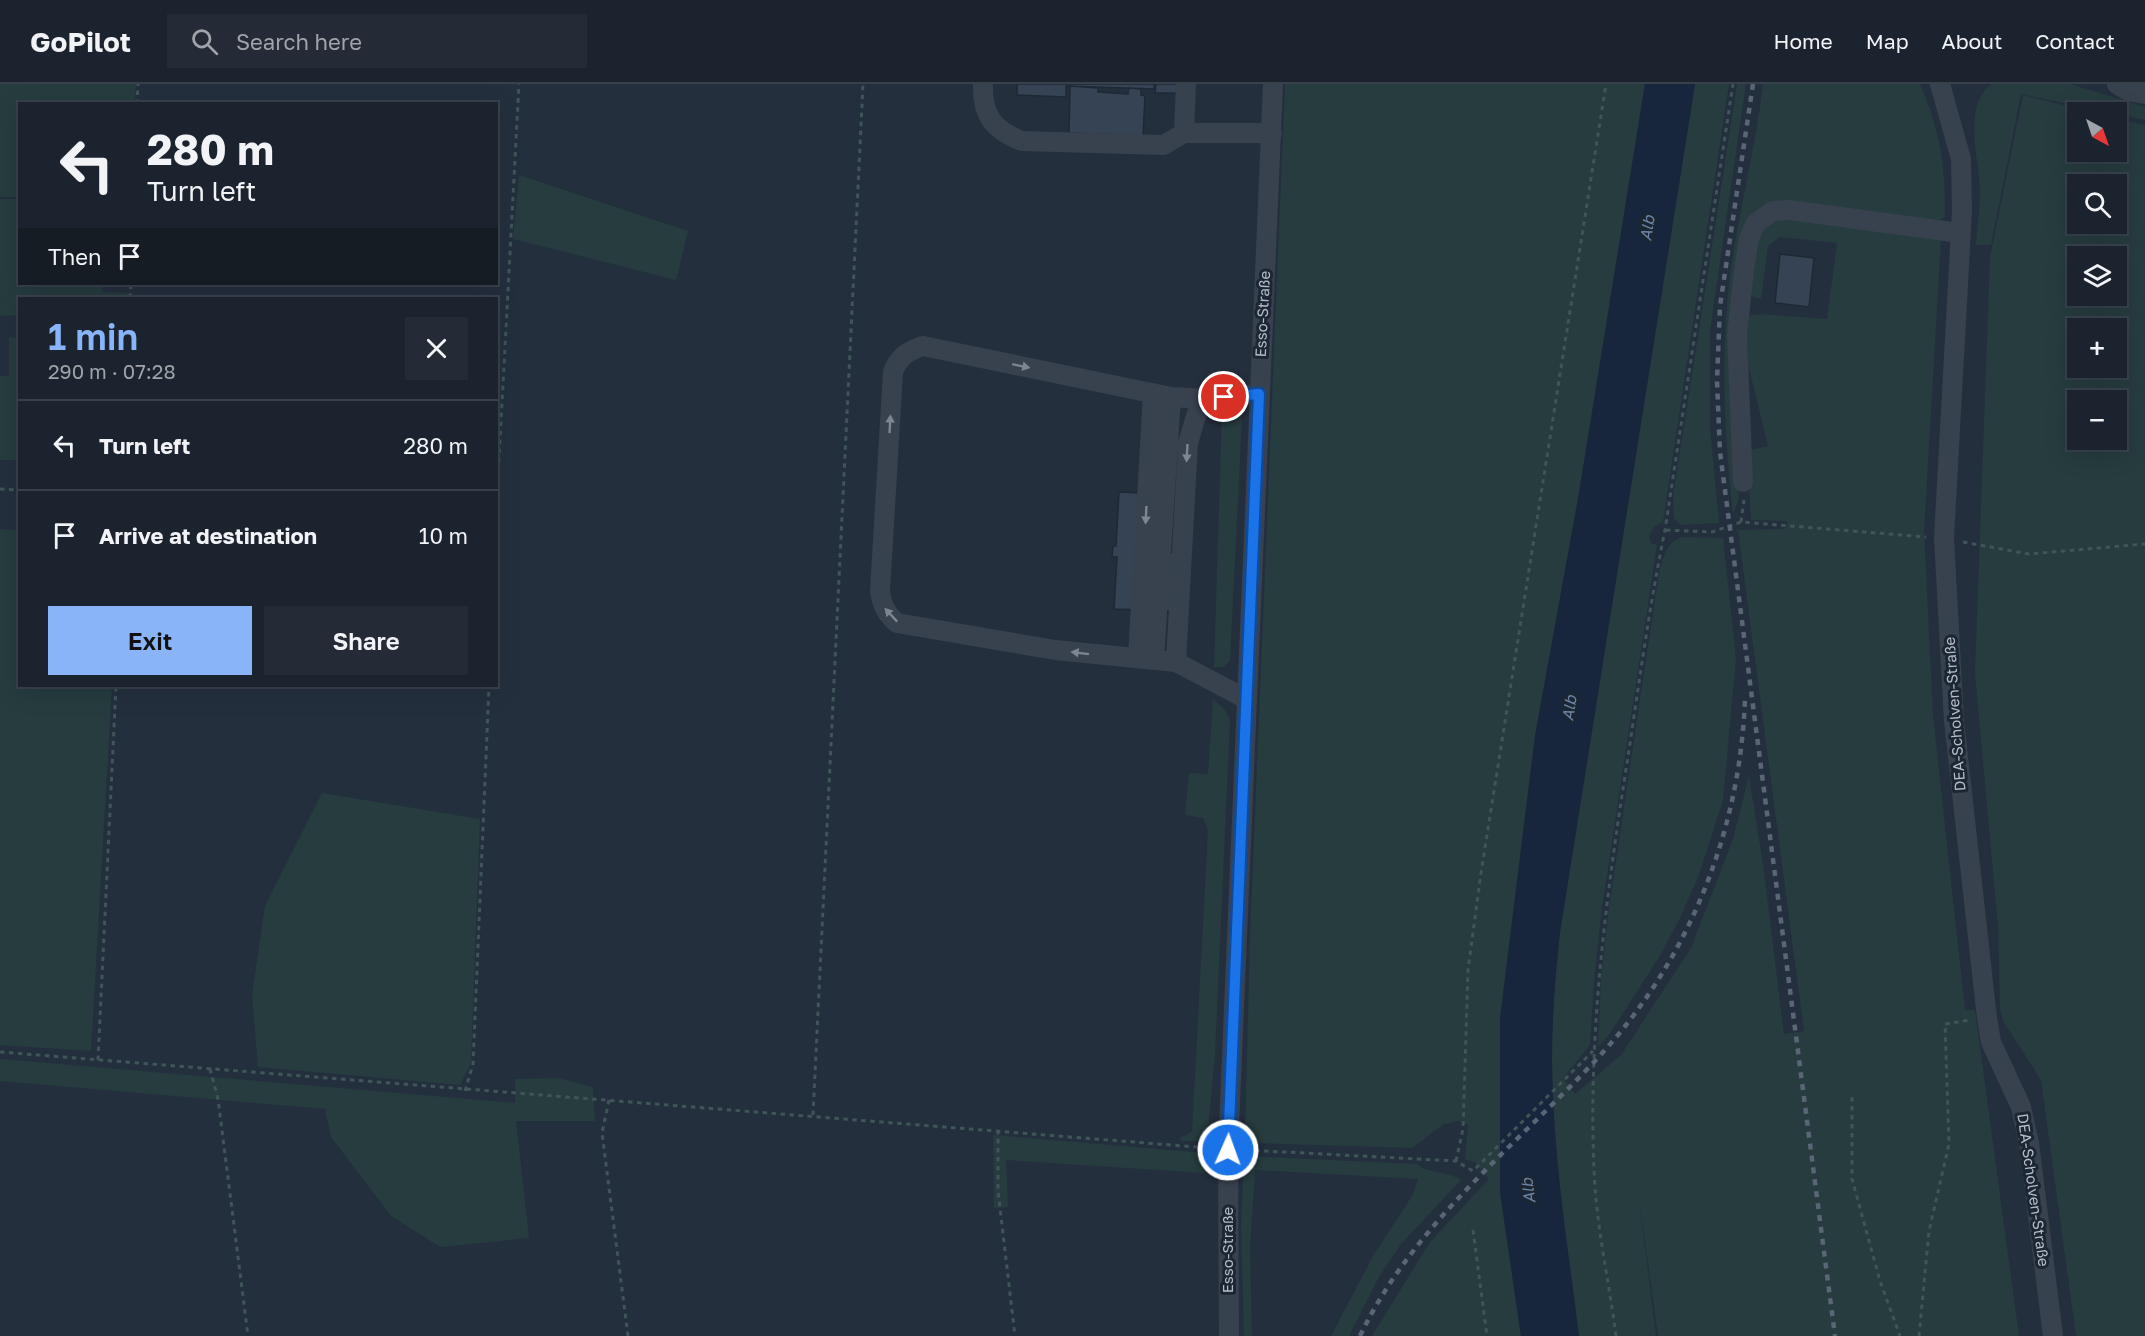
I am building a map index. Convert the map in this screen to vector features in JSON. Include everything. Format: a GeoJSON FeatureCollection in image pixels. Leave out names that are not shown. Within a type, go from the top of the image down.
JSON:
{"type":"FeatureCollection","features":[{"type":"Feature","properties":{"kind":"street"},"geometry":{"type":"LineString","coordinates":[[983,84],[982,103],[990,119],[1005,134],[1022,141],[1164,146],[1184,133],[1272,134]]}},
{"type":"Feature","properties":{"kind":"street"},"geometry":{"type":"LineString","coordinates":[[1184,133],[1186,84]]}},
{"type":"Feature","properties":{"kind":"street","name":"Esso-Straße"},"geometry":{"type":"LineString","coordinates":[[1229,1336],[1228,1150],[1273,84]]}},
{"type":"Feature","properties":{"kind":"street","name":"DEA-Scholven-Straße"},"geometry":{"type":"LineString","coordinates":[[1940,84],[1961,159],[1960,233],[1944,538],[1954,721],[1991,1042],[2021,1107],[2029,1143],[2053,1336]]}},
{"type":"Feature","properties":{"kind":"street"},"geometry":{"type":"LineString","coordinates":[[2117,84],[2128,91],[2145,94]]}},
{"type":"Feature","properties":{"kind":"street"},"geometry":{"type":"LineString","coordinates":[[1743,482],[1737,335],[1747,249],[1756,223],[1773,211],[1789,210],[1960,233]]}},
{"type":"Feature","properties":{"kind":"street"},"geometry":{"type":"LineString","coordinates":[[1246,699],[1176,662],[1055,650],[897,623],[887,614],[882,604],[880,591],[893,372],[897,362],[907,352],[923,346],[1162,395],[1206,399],[1259,394]]}},
{"type":"Feature","properties":{"kind":"street"},"geometry":{"type":"LineString","coordinates":[[1146,658],[1162,395]]}},
{"type":"Feature","properties":{"kind":"street"},"geometry":{"type":"LineString","coordinates":[[1176,662],[1188,443],[1199,406],[1206,399]]}},
{"type":"Feature","properties":{"kind":"path"},"geometry":{"type":"LineString","coordinates":[[137,102],[138,84]]}},
{"type":"Feature","properties":{"kind":"path"},"geometry":{"type":"LineString","coordinates":[[498,478],[519,84]]}},
{"type":"Feature","properties":{"kind":"path"},"geometry":{"type":"LineString","coordinates":[[813,1115],[863,84]]}},
{"type":"Feature","properties":{"kind":"path"},"geometry":{"type":"LineString","coordinates":[[1456,1161],[1463,1129],[1468,970],[1481,873],[1606,84]]}},
{"type":"Feature","properties":{"kind":"path"},"geometry":{"type":"LineString","coordinates":[[1616,1336],[1594,1172],[1593,1051],[1605,904],[1733,84]]}},
{"type":"Feature","properties":{"kind":"path"},"geometry":{"type":"LineString","coordinates":[[0,489],[18,490]]}},
{"type":"Feature","properties":{"kind":"path"},"geometry":{"type":"LineString","coordinates":[[1665,530],[1712,532],[1741,522],[1944,538],[2015,554],[2145,544]]}},
{"type":"Feature","properties":{"kind":"path"},"geometry":{"type":"LineString","coordinates":[[98,1060],[116,687]]}},
{"type":"Feature","properties":{"kind":"path"},"geometry":{"type":"LineString","coordinates":[[465,1091],[473,1064],[489,687]]}},
{"type":"Feature","properties":{"kind":"path"},"geometry":{"type":"LineString","coordinates":[[1919,1336],[1929,1231],[1949,1144],[1945,1024],[1987,1013]]}},
{"type":"Feature","properties":{"kind":"path"},"geometry":{"type":"LineString","coordinates":[[0,1052],[465,1091],[813,1115],[1228,1150],[1456,1161],[1473,1171],[1593,1051]]}},
{"type":"Feature","properties":{"kind":"path"},"geometry":{"type":"LineString","coordinates":[[210,1070],[218,1098],[248,1336]]}},
{"type":"Feature","properties":{"kind":"path"},"geometry":{"type":"LineString","coordinates":[[1852,1097],[1852,1179],[1880,1281],[1900,1336]]}},
{"type":"Feature","properties":{"kind":"path"},"geometry":{"type":"LineString","coordinates":[[610,1100],[602,1133],[628,1336]]}},
{"type":"Feature","properties":{"kind":"path"},"geometry":{"type":"LineString","coordinates":[[998,1130],[998,1191],[1015,1336]]}},
{"type":"Feature","properties":{"kind":"path"},"geometry":{"type":"LineString","coordinates":[[1473,1230],[1486,1336]]}},
{"type":"Feature","properties":{"kind":"green space"},"geometry":{"type":"Polygon","coordinates":[[[0,84],[136,84],[135,102],[18,102],[18,197],[0,197],[0,84]]]}},
{"type":"Feature","properties":{"kind":"green space"},"geometry":{"type":"Polygon","coordinates":[[[1285,84],[1645,84],[1579,493],[1535,736],[1500,1019],[1500,1192],[1521,1336],[1372,1336],[1430,1242],[1489,1179],[1476,1163],[1465,1159],[1468,1125],[1459,1121],[1444,1124],[1412,1148],[1257,1143],[1245,1138],[1250,936],[1285,84]]]}},
{"type":"Feature","properties":{"kind":"green space"},"geometry":{"type":"Polygon","coordinates":[[[1695,84],[1729,84],[1663,522],[1655,526],[1649,536],[1651,543],[1657,545],[1602,908],[1590,1045],[1563,1078],[1575,1094],[1621,1055],[1691,948],[1733,839],[1749,776],[1763,864],[1784,1034],[1804,1031],[1738,530],[1785,529],[1788,521],[1751,520],[1747,451],[1768,446],[1745,352],[1746,316],[1759,314],[1827,319],[1837,243],[1780,237],[1768,246],[1761,299],[1748,295],[1756,240],[1760,231],[1780,217],[1941,240],[1924,532],[1933,715],[1965,1010],[1975,1010],[2019,1336],[1658,1336],[1638,1190],[1656,1336],[1579,1336],[1557,1156],[1552,1075],[1554,994],[1560,932],[1695,84]]]}},
{"type":"Feature","properties":{"kind":"green space"},"geometry":{"type":"Polygon","coordinates":[[[1737,84],[1746,84],[1710,330],[1710,427],[1719,523],[1680,525],[1674,518],[1673,497],[1737,84]]]}},
{"type":"Feature","properties":{"kind":"green space"},"geometry":{"type":"Polygon","coordinates":[[[1763,84],[1920,84],[1933,118],[1940,149],[1943,165],[1945,217],[1933,223],[1751,217],[1733,464],[1739,497],[1733,514],[1724,391],[1725,330],[1731,268],[1763,84]]]}},
{"type":"Feature","properties":{"kind":"green space"},"geometry":{"type":"Polygon","coordinates":[[[1991,84],[2070,84],[2145,107],[2145,120],[2127,116],[2127,102],[2067,104],[2021,94],[1991,245],[1976,245],[1980,193],[1974,121],[1982,94],[1991,84]]]}},
{"type":"Feature","properties":{"kind":"green space"},"geometry":{"type":"Polygon","coordinates":[[[2023,95],[2067,106],[2067,162],[2127,162],[2127,121],[2145,125],[2145,1336],[2076,1336],[2041,1080],[2003,1021],[2000,1008],[1998,927],[1975,673],[1990,257],[2023,95]]]}},
{"type":"Feature","properties":{"kind":"green space"},"geometry":{"type":"Polygon","coordinates":[[[519,175],[688,231],[676,280],[513,239],[519,175]]]}},
{"type":"Feature","properties":{"kind":"green space"},"geometry":{"type":"Polygon","coordinates":[[[0,199],[18,199],[18,285],[102,285],[102,292],[129,293],[129,297],[18,297],[18,315],[0,316],[0,199]]]}},
{"type":"Feature","properties":{"kind":"green space"},"geometry":{"type":"Polygon","coordinates":[[[9,337],[18,338],[18,460],[0,460],[0,376],[9,376],[9,337]]]}},
{"type":"Feature","properties":{"kind":"green space"},"geometry":{"type":"Polygon","coordinates":[[[1231,411],[1242,417],[1230,661],[1223,667],[1214,667],[1222,412],[1231,411]]]}},
{"type":"Feature","properties":{"kind":"green space"},"geometry":{"type":"Polygon","coordinates":[[[0,529],[18,530],[18,687],[112,687],[91,1051],[0,1045],[0,529]]]}},
{"type":"Feature","properties":{"kind":"green space"},"geometry":{"type":"Polygon","coordinates":[[[1682,537],[1723,538],[1736,658],[1723,800],[1700,872],[1681,916],[1661,954],[1609,1035],[1598,1047],[1601,977],[1609,908],[1658,582],[1669,546],[1682,537]]]}},
{"type":"Feature","properties":{"kind":"green space"},"geometry":{"type":"Polygon","coordinates":[[[1213,699],[1225,710],[1230,720],[1215,1054],[1207,1141],[1181,1141],[1180,1138],[1192,1132],[1208,830],[1203,818],[1185,815],[1189,773],[1208,774],[1213,699]]]}},
{"type":"Feature","properties":{"kind":"green space"},"geometry":{"type":"Polygon","coordinates":[[[322,793],[480,819],[471,1063],[460,1085],[258,1067],[252,995],[265,906],[322,793]]]}},
{"type":"Feature","properties":{"kind":"green space"},"geometry":{"type":"Polygon","coordinates":[[[0,1059],[515,1103],[515,1079],[558,1078],[593,1087],[595,1121],[516,1121],[529,1238],[440,1247],[391,1216],[331,1137],[325,1109],[0,1081],[0,1059]]]}},
{"type":"Feature","properties":{"kind":"green space"},"geometry":{"type":"Polygon","coordinates":[[[993,1135],[1206,1153],[1204,1173],[1006,1160],[1008,1207],[994,1208],[993,1135]]]}},
{"type":"Feature","properties":{"kind":"green space"},"geometry":{"type":"Polygon","coordinates":[[[1244,1156],[1417,1164],[1427,1170],[1461,1180],[1401,1244],[1379,1277],[1349,1336],[1331,1336],[1373,1256],[1412,1196],[1418,1179],[1255,1170],[1250,1248],[1252,1336],[1244,1336],[1241,1225],[1244,1156]]]}},
{"type":"Feature","properties":{"kind":"water","name":"Alb"},"geometry":{"type":"Polygon","coordinates":[[[1645,84],[1695,84],[1560,932],[1554,994],[1552,1075],[1557,1156],[1579,1336],[1521,1336],[1500,1192],[1500,1019],[1535,736],[1579,493],[1645,84]]]}},
{"type":"Feature","properties":{"kind":"building"},"geometry":{"type":"Polygon","coordinates":[[[1017,84],[1154,84],[1154,89],[1066,86],[1066,97],[1017,95],[1017,84]]]}},
{"type":"Feature","properties":{"kind":"building"},"geometry":{"type":"Polygon","coordinates":[[[1156,84],[1177,84],[1177,93],[1155,93],[1156,84]]]}},
{"type":"Feature","properties":{"kind":"building"},"geometry":{"type":"Polygon","coordinates":[[[1070,86],[1098,88],[1098,92],[1128,94],[1129,88],[1141,89],[1141,95],[1145,96],[1143,136],[1069,133],[1070,86]]]}},
{"type":"Feature","properties":{"kind":"building"},"geometry":{"type":"Polygon","coordinates":[[[1780,254],[1814,258],[1809,307],[1775,303],[1780,254]]]}},
{"type":"Feature","properties":{"kind":"building"},"geometry":{"type":"Polygon","coordinates":[[[1119,492],[1139,493],[1136,551],[1175,553],[1172,611],[1114,609],[1117,557],[1112,557],[1113,546],[1116,546],[1119,492]]]}},
{"type":"Feature","properties":{"kind":"railway"},"geometry":{"type":"LineString","coordinates":[[1753,84],[1720,306],[1717,381],[1720,452],[1835,1336]]}},
{"type":"Feature","properties":{"kind":"railway"},"geometry":{"type":"LineString","coordinates":[[1360,1336],[1382,1296],[1407,1259],[1435,1224],[1497,1158],[1594,1062],[1627,1024],[1656,983],[1681,940],[1720,847],[1741,749],[1745,699]]}},
{"type":"Feature","properties":{"kind":"route"},"geometry":{"type":"LineString","coordinates":[[1224,397],[1259,394],[1228,1150]]}}]}
